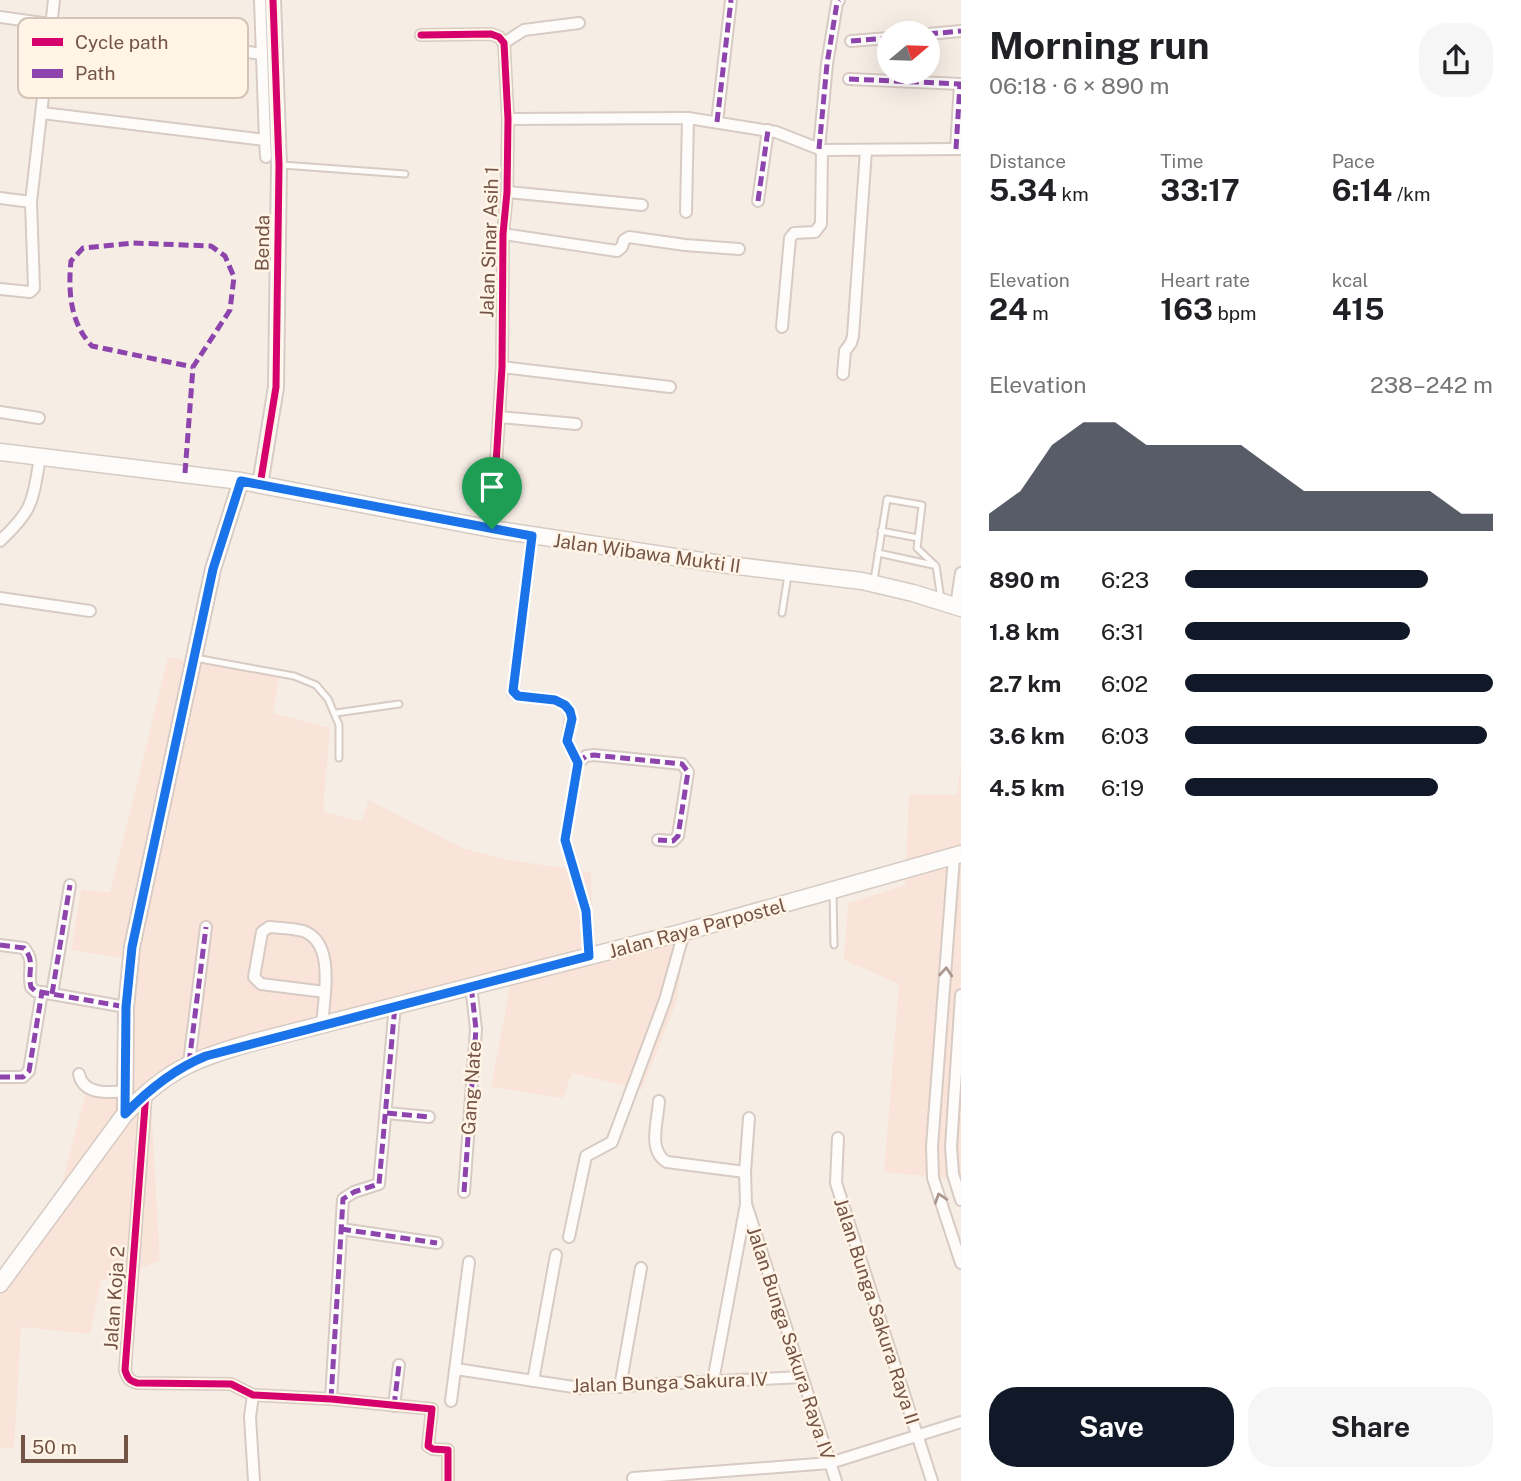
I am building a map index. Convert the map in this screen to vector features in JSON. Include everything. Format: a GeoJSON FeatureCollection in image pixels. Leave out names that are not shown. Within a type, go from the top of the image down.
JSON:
{"type":"FeatureCollection","features":[{"type":"Feature","properties":{"kind":"main road","name":"Jalan Wibawa Mukti II"},"geometry":{"type":"LineString","coordinates":[[0,452],[241,481],[532,536],[873,583],[953,605]]}},
{"type":"Feature","properties":{"kind":"main road","name":"Jalan Raya Parpostel"},"geometry":{"type":"LineString","coordinates":[[0,1284],[125,1114],[146,1091],[189,1063],[322,1024],[833,892],[958,855]]}},
{"type":"Feature","properties":{"kind":"street"},"geometry":{"type":"LineString","coordinates":[[52,18],[54,0]]}},
{"type":"Feature","properties":{"kind":"street"},"geometry":{"type":"LineString","coordinates":[[260,0],[266,157]]}},
{"type":"Feature","properties":{"kind":"street","name":"Benda"},"geometry":{"type":"LineString","coordinates":[[260,485],[276,387],[279,165],[273,0]]}},
{"type":"Feature","properties":{"kind":"street"},"geometry":{"type":"LineString","coordinates":[[717,122],[731,0]]}},
{"type":"Feature","properties":{"kind":"street"},"geometry":{"type":"LineString","coordinates":[[782,327],[790,238],[794,233],[815,232],[821,225],[820,149],[827,64],[839,0]]}},
{"type":"Feature","properties":{"kind":"street"},"geometry":{"type":"LineString","coordinates":[[0,17],[18,19]]}},
{"type":"Feature","properties":{"kind":"street"},"geometry":{"type":"LineString","coordinates":[[421,36],[491,34],[504,43],[524,30],[579,23]]}},
{"type":"Feature","properties":{"kind":"street"},"geometry":{"type":"LineString","coordinates":[[940,33],[961,31]]}},
{"type":"Feature","properties":{"kind":"street"},"geometry":{"type":"LineString","coordinates":[[851,41],[877,39]]}},
{"type":"Feature","properties":{"kind":"street","name":"Jalan Sinar Asih 1"},"geometry":{"type":"LineString","coordinates":[[492,529],[502,367],[503,234],[507,192],[508,118],[504,43]]}},
{"type":"Feature","properties":{"kind":"street"},"geometry":{"type":"LineString","coordinates":[[248,52],[261,54]]}},
{"type":"Feature","properties":{"kind":"street"},"geometry":{"type":"LineString","coordinates":[[508,118],[688,118],[768,130],[820,149],[958,149],[960,84],[849,79]]}},
{"type":"Feature","properties":{"kind":"street"},"geometry":{"type":"LineString","coordinates":[[0,289],[30,292],[34,288],[31,202],[44,98]]}},
{"type":"Feature","properties":{"kind":"street"},"geometry":{"type":"LineString","coordinates":[[42,113],[265,140]]}},
{"type":"Feature","properties":{"kind":"street"},"geometry":{"type":"LineString","coordinates":[[686,212],[688,118]]}},
{"type":"Feature","properties":{"kind":"street"},"geometry":{"type":"LineString","coordinates":[[758,201],[768,130]]}},
{"type":"Feature","properties":{"kind":"street"},"geometry":{"type":"LineString","coordinates":[[843,374],[845,351],[853,336],[866,150]]}},
{"type":"Feature","properties":{"kind":"street"},"geometry":{"type":"LineString","coordinates":[[507,192],[642,205]]}},
{"type":"Feature","properties":{"kind":"street"},"geometry":{"type":"LineString","coordinates":[[0,198],[31,202]]}},
{"type":"Feature","properties":{"kind":"street"},"geometry":{"type":"LineString","coordinates":[[503,234],[617,251],[629,237],[739,249]]}},
{"type":"Feature","properties":{"kind":"street"},"geometry":{"type":"LineString","coordinates":[[502,367],[670,387]]}},
{"type":"Feature","properties":{"kind":"street"},"geometry":{"type":"LineString","coordinates":[[0,412],[39,418]]}},
{"type":"Feature","properties":{"kind":"street"},"geometry":{"type":"LineString","coordinates":[[499,417],[576,424]]}},
{"type":"Feature","properties":{"kind":"street"},"geometry":{"type":"LineString","coordinates":[[0,541],[22,520],[31,505],[40,458]]}},
{"type":"Feature","properties":{"kind":"street"},"geometry":{"type":"LineString","coordinates":[[125,1114],[126,1007],[132,947],[213,569],[241,481]]}},
{"type":"Feature","properties":{"kind":"street"},"geometry":{"type":"LineString","coordinates":[[532,536],[513,691],[518,696],[555,700],[565,705],[572,719],[567,741],[578,763],[565,840],[586,911],[589,956]]}},
{"type":"Feature","properties":{"kind":"street"},"geometry":{"type":"LineString","coordinates":[[953,605],[961,573]]}},
{"type":"Feature","properties":{"kind":"street"},"geometry":{"type":"LineString","coordinates":[[0,598],[90,611]]}},
{"type":"Feature","properties":{"kind":"street"},"geometry":{"type":"LineString","coordinates":[[578,763],[586,756],[594,755],[682,764],[688,772],[678,836],[673,841],[658,840]]}},
{"type":"Feature","properties":{"kind":"street"},"geometry":{"type":"LineString","coordinates":[[958,855],[932,1146],[933,1178],[961,1263]]}},
{"type":"Feature","properties":{"kind":"street"},"geometry":{"type":"LineString","coordinates":[[0,1077],[23,1077],[29,1071],[70,885]]}},
{"type":"Feature","properties":{"kind":"street"},"geometry":{"type":"LineString","coordinates":[[189,1063],[206,927]]}},
{"type":"Feature","properties":{"kind":"street"},"geometry":{"type":"LineString","coordinates":[[322,1024],[325,992],[324,950],[313,937],[303,931],[269,927],[262,932],[254,977],[261,984],[325,992]]}},
{"type":"Feature","properties":{"kind":"street"},"geometry":{"type":"LineString","coordinates":[[569,1237],[584,1161],[591,1152],[611,1142],[665,1000],[684,932]]}},
{"type":"Feature","properties":{"kind":"street"},"geometry":{"type":"LineString","coordinates":[[0,945],[24,948],[31,957],[31,988],[126,1007]]}},
{"type":"Feature","properties":{"kind":"street","name":"Gang Nate"},"geometry":{"type":"LineString","coordinates":[[464,1192],[475,1029],[471,985]]}},
{"type":"Feature","properties":{"kind":"street"},"geometry":{"type":"LineString","coordinates":[[944,998],[961,997],[951,1147],[953,1174],[961,1200]]}},
{"type":"Feature","properties":{"kind":"street"},"geometry":{"type":"LineString","coordinates":[[331,1399],[343,1199],[354,1192],[379,1184],[395,1005]]}},
{"type":"Feature","properties":{"kind":"street"},"geometry":{"type":"LineString","coordinates":[[79,1074],[80,1081],[86,1087],[97,1091],[126,1091]]}},
{"type":"Feature","properties":{"kind":"street","name":"Jalan Koja 2"},"geometry":{"type":"LineString","coordinates":[[146,1091],[125,1370],[127,1377],[137,1383],[231,1384],[253,1395]]}},
{"type":"Feature","properties":{"kind":"street"},"geometry":{"type":"LineString","coordinates":[[659,1101],[655,1150],[659,1158],[667,1162],[745,1172]]}},
{"type":"Feature","properties":{"kind":"street"},"geometry":{"type":"LineString","coordinates":[[387,1113],[429,1117]]}},
{"type":"Feature","properties":{"kind":"street"},"geometry":{"type":"LineString","coordinates":[[713,1381],[746,1204],[745,1172],[749,1118]]}},
{"type":"Feature","properties":{"kind":"street","name":"Jalan Bunga Sakura Raya II"},"geometry":{"type":"LineString","coordinates":[[838,1138],[836,1183],[932,1481]]}},
{"type":"Feature","properties":{"kind":"street"},"geometry":{"type":"LineString","coordinates":[[932,1146],[951,1147]]}},
{"type":"Feature","properties":{"kind":"street","name":"Jalan Bunga Sakura Raya IV"},"geometry":{"type":"LineString","coordinates":[[746,1204],[836,1481]]}},
{"type":"Feature","properties":{"kind":"street"},"geometry":{"type":"LineString","coordinates":[[341,1229],[437,1242]]}},
{"type":"Feature","properties":{"kind":"street"},"geometry":{"type":"LineString","coordinates":[[533,1381],[556,1255]]}},
{"type":"Feature","properties":{"kind":"street"},"geometry":{"type":"LineString","coordinates":[[451,1401],[469,1262]]}},
{"type":"Feature","properties":{"kind":"street"},"geometry":{"type":"LineString","coordinates":[[620,1387],[641,1268]]}},
{"type":"Feature","properties":{"kind":"street"},"geometry":{"type":"LineString","coordinates":[[394,1406],[399,1365]]}},
{"type":"Feature","properties":{"kind":"street","name":"Jalan Bunga Sakura IV"},"geometry":{"type":"LineString","coordinates":[[456,1369],[580,1388],[802,1377]]}},
{"type":"Feature","properties":{"kind":"street"},"geometry":{"type":"LineString","coordinates":[[254,1481],[251,1430],[253,1395],[432,1409],[428,1446],[448,1450],[448,1481]]}},
{"type":"Feature","properties":{"kind":"street"},"geometry":{"type":"LineString","coordinates":[[633,1478],[830,1463],[961,1422]]}},
{"type":"Feature","properties":{"kind":"lane"},"geometry":{"type":"LineString","coordinates":[[279,165],[405,174]]}},
{"type":"Feature","properties":{"kind":"lane"},"geometry":{"type":"LineString","coordinates":[[873,583],[887,499],[922,505],[917,548],[936,566],[953,605]]}},
{"type":"Feature","properties":{"kind":"lane"},"geometry":{"type":"LineString","coordinates":[[881,531],[918,538]]}},
{"type":"Feature","properties":{"kind":"lane"},"geometry":{"type":"LineString","coordinates":[[878,553],[936,566]]}},
{"type":"Feature","properties":{"kind":"lane"},"geometry":{"type":"LineString","coordinates":[[782,613],[788,572]]}},
{"type":"Feature","properties":{"kind":"lane"},"geometry":{"type":"LineString","coordinates":[[195,658],[307,680],[323,691],[336,713],[341,740],[339,758]]}},
{"type":"Feature","properties":{"kind":"lane"},"geometry":{"type":"LineString","coordinates":[[336,713],[399,704]]}},
{"type":"Feature","properties":{"kind":"lane"},"geometry":{"type":"LineString","coordinates":[[833,892],[834,945]]}},
{"type":"Feature","properties":{"kind":"shaded area"},"geometry":{"type":"Polygon","coordinates":[[[168,657],[279,677],[273,713],[330,728],[323,812],[362,821],[369,800],[462,848],[509,860],[591,872],[594,961],[685,936],[677,1000],[642,1090],[572,1073],[563,1098],[491,1087],[512,977],[200,1053],[150,1084],[160,1261],[101,1281],[90,1334],[21,1327],[14,1448],[0,1448],[0,1279],[59,1195],[86,1091],[127,1087],[130,959],[71,950],[81,890],[110,892],[168,657]]]}},
{"type":"Feature","properties":{"kind":"shaded area"},"geometry":{"type":"Polygon","coordinates":[[[961,762],[961,1180],[884,1172],[899,984],[844,960],[848,903],[905,885],[909,794],[957,795],[961,762]]]}},
{"type":"Feature","properties":{"kind":"marked path"},"geometry":{"type":"LineString","coordinates":[[717,122],[731,0]]}},
{"type":"Feature","properties":{"kind":"marked path"},"geometry":{"type":"LineString","coordinates":[[819,149],[827,64],[839,0]]}},
{"type":"Feature","properties":{"kind":"marked path"},"geometry":{"type":"LineString","coordinates":[[940,33],[961,31]]}},
{"type":"Feature","properties":{"kind":"marked path"},"geometry":{"type":"LineString","coordinates":[[851,41],[877,39]]}},
{"type":"Feature","properties":{"kind":"marked path"},"geometry":{"type":"LineString","coordinates":[[849,79],[961,84]]}},
{"type":"Feature","properties":{"kind":"marked path"},"geometry":{"type":"LineString","coordinates":[[956,149],[960,84]]}},
{"type":"Feature","properties":{"kind":"marked path"},"geometry":{"type":"LineString","coordinates":[[758,201],[768,130]]}},
{"type":"Feature","properties":{"kind":"marked path"},"geometry":{"type":"LineString","coordinates":[[185,473],[193,367],[230,310],[234,277],[225,256],[211,246],[133,243],[83,248],[71,261],[72,306],[79,327],[92,346],[193,367]]}},
{"type":"Feature","properties":{"kind":"marked path"},"geometry":{"type":"LineString","coordinates":[[532,536],[513,692],[518,696],[555,700],[570,711],[567,741],[578,763],[565,840],[586,911],[589,956]]}},
{"type":"Feature","properties":{"kind":"marked path"},"geometry":{"type":"LineString","coordinates":[[578,763],[586,756],[594,755],[682,764],[688,772],[678,836],[673,841],[658,840]]}},
{"type":"Feature","properties":{"kind":"marked path"},"geometry":{"type":"LineString","coordinates":[[52,994],[70,885]]}},
{"type":"Feature","properties":{"kind":"marked path"},"geometry":{"type":"LineString","coordinates":[[189,1063],[206,927]]}},
{"type":"Feature","properties":{"kind":"marked path"},"geometry":{"type":"LineString","coordinates":[[0,945],[24,948],[28,953],[31,987],[35,991],[126,1007]]}},
{"type":"Feature","properties":{"kind":"marked path"},"geometry":{"type":"LineString","coordinates":[[464,1192],[476,1029],[471,985]]}},
{"type":"Feature","properties":{"kind":"marked path"},"geometry":{"type":"LineString","coordinates":[[0,1077],[23,1077],[29,1071],[42,992]]}},
{"type":"Feature","properties":{"kind":"marked path"},"geometry":{"type":"LineString","coordinates":[[331,1399],[343,1199],[354,1192],[379,1184],[395,1005]]}},
{"type":"Feature","properties":{"kind":"marked path"},"geometry":{"type":"LineString","coordinates":[[387,1113],[429,1117]]}},
{"type":"Feature","properties":{"kind":"marked path"},"geometry":{"type":"LineString","coordinates":[[341,1229],[437,1243]]}},
{"type":"Feature","properties":{"kind":"marked path"},"geometry":{"type":"LineString","coordinates":[[394,1406],[399,1365]]}},
{"type":"Feature","properties":{"kind":"cycle path"},"geometry":{"type":"LineString","coordinates":[[260,485],[276,387],[279,165],[273,0]]}},
{"type":"Feature","properties":{"kind":"cycle path"},"geometry":{"type":"LineString","coordinates":[[421,35],[491,34],[504,43],[508,119],[507,192],[503,234],[502,367],[492,529]]}},
{"type":"Feature","properties":{"kind":"cycle path"},"geometry":{"type":"LineString","coordinates":[[125,1114],[126,1007],[132,947],[213,569],[241,481]]}},
{"type":"Feature","properties":{"kind":"cycle path"},"geometry":{"type":"LineString","coordinates":[[146,1092],[125,1370],[129,1378],[137,1383],[231,1384],[253,1395],[432,1409],[428,1446],[448,1450],[448,1481]]}},
{"type":"Feature","properties":{"kind":"route"},"geometry":{"type":"LineString","coordinates":[[241,481],[492,529],[532,536],[513,691],[518,696],[555,700],[570,711],[572,719],[567,741],[578,763],[565,840],[586,911],[589,956],[206,1056],[173,1072],[146,1091],[125,1114],[126,1007],[132,947],[213,569],[241,481]]}}]}
